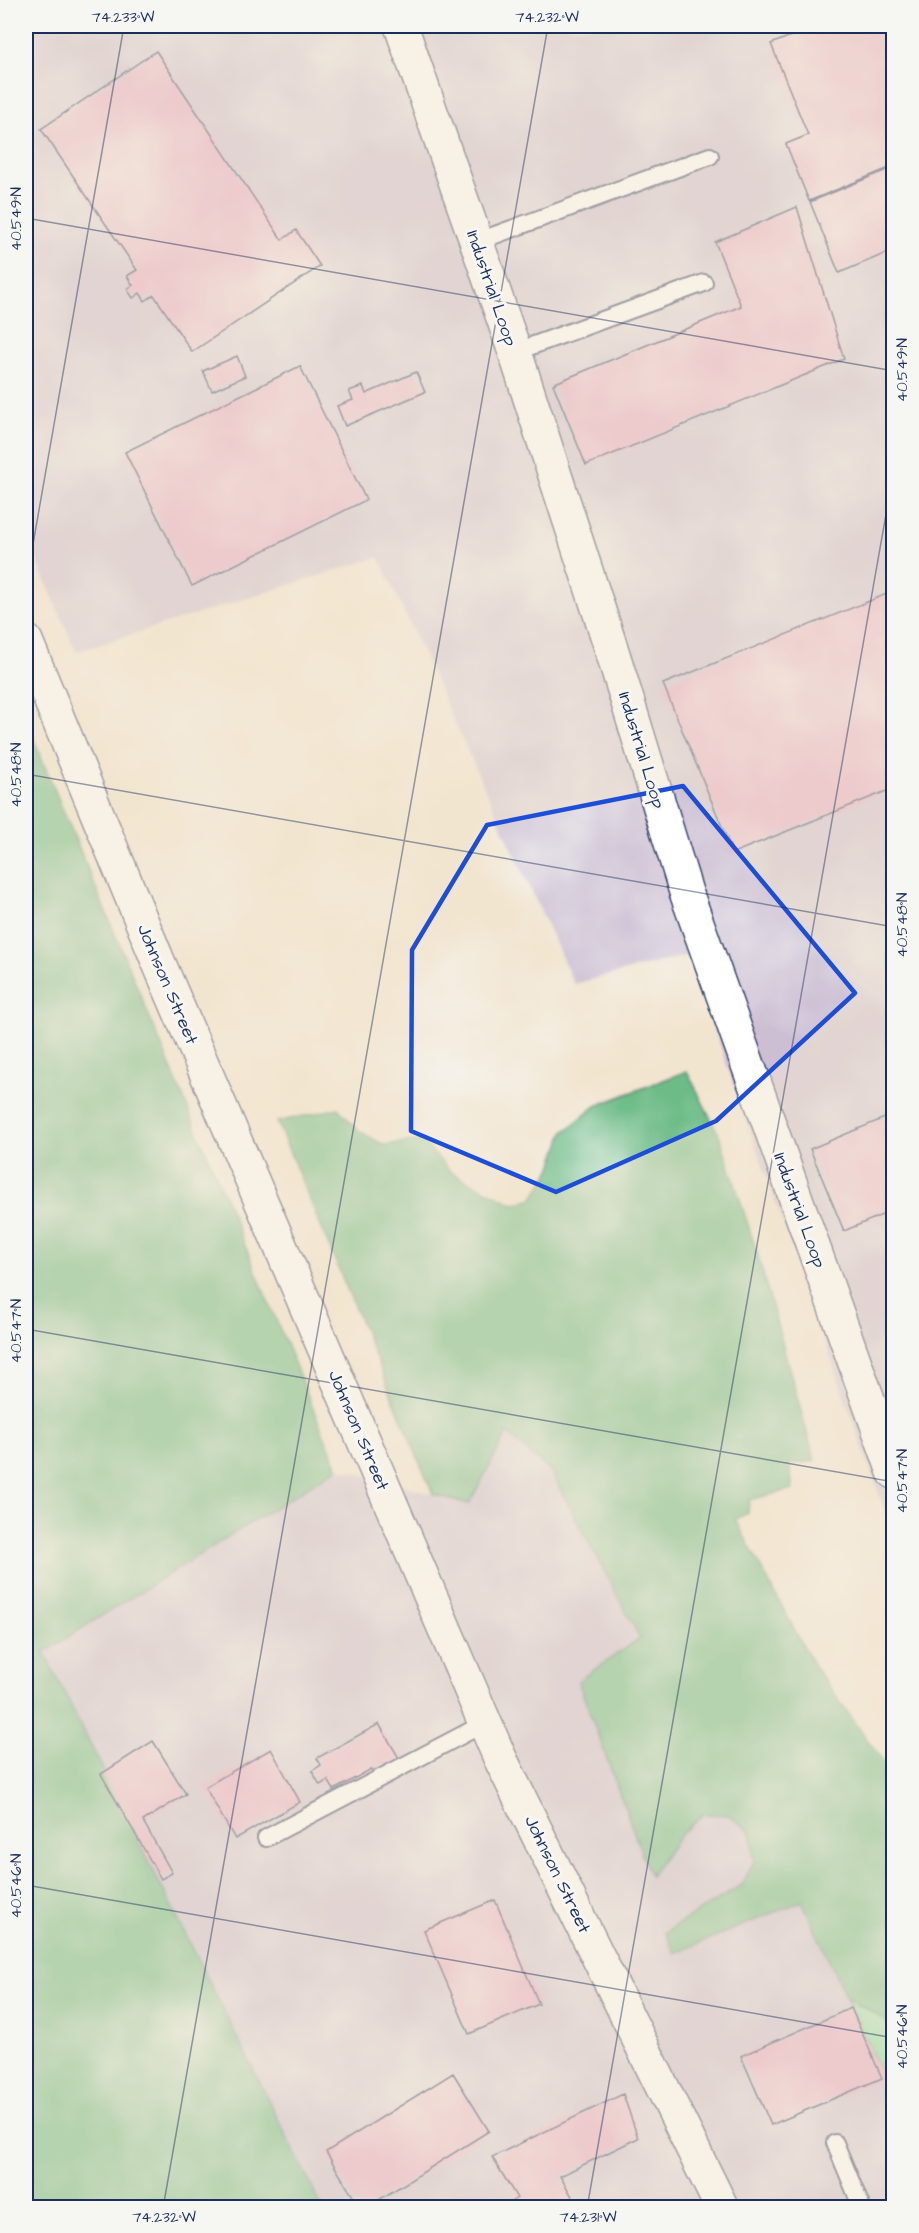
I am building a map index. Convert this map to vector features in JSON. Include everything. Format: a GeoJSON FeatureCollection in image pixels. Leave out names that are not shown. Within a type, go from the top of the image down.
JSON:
{"type":"FeatureCollection","features":[{"type":"Feature","properties":{"kind":"street","name":"Industrial Loop"},"geometry":{"type":"LineString","coordinates":[[401,26],[515,352],[613,654],[686,892],[894,1472]]}},
{"type":"Feature","properties":{"kind":"street","name":"Johnson Street"},"geometry":{"type":"LineString","coordinates":[[26,641],[158,962],[485,1723],[722,2208]]}},
{"type":"Feature","properties":{"kind":"lane"},"geometry":{"type":"LineString","coordinates":[[476,242],[710,156]]}},
{"type":"Feature","properties":{"kind":"lane"},"geometry":{"type":"LineString","coordinates":[[515,352],[704,283]]}},
{"type":"Feature","properties":{"kind":"lane"},"geometry":{"type":"LineString","coordinates":[[266,1838],[485,1723]]}},
{"type":"Feature","properties":{"kind":"lane"},"geometry":{"type":"LineString","coordinates":[[835,2143],[862,2208]]}},
{"type":"Feature","properties":{"kind":"highlighted area"},"geometry":{"type":"Polygon","coordinates":[[[683,786],[855,993],[716,1121],[556,1192],[411,1131],[412,950],[487,825],[683,786]]]}},
{"type":"Feature","properties":{"kind":"shaded area"},"geometry":{"type":"Polygon","coordinates":[[[26,26],[893,26],[893,1534],[688,955],[574,984],[379,557],[76,652],[26,535],[26,26]]]}},
{"type":"Feature","properties":{"kind":"shaded area"},"geometry":{"type":"Polygon","coordinates":[[[506,1432],[551,1472],[640,1639],[650,1875],[681,1834],[703,1814],[729,1814],[751,1833],[754,1861],[742,1885],[666,1932],[675,1953],[802,1901],[893,2101],[893,2194],[871,2208],[322,2207],[44,1652],[339,1468],[469,1504],[506,1432]]]}},
{"type":"Feature","properties":{"kind":"green space"},"geometry":{"type":"Polygon","coordinates":[[[26,721],[338,1468],[44,1652],[322,2207],[26,2207],[26,721]]]}},
{"type":"Feature","properties":{"kind":"green space"},"geometry":{"type":"Polygon","coordinates":[[[687,1071],[720,1137],[758,1256],[815,1461],[789,1464],[793,1489],[749,1500],[748,1513],[735,1519],[814,1666],[893,1775],[893,2031],[885,2020],[846,1997],[802,1901],[675,1953],[665,1932],[742,1885],[754,1861],[751,1833],[729,1815],[703,1814],[681,1834],[650,1876],[578,1681],[640,1638],[551,1472],[507,1433],[469,1504],[433,1494],[277,1122],[338,1108],[359,1131],[384,1145],[421,1140],[452,1173],[514,1204],[533,1198],[551,1170],[564,1132],[596,1106],[687,1071]]]}},
{"type":"Feature","properties":{"kind":"green space"},"geometry":{"type":"Polygon","coordinates":[[[846,1997],[885,2020],[893,2031],[893,2101],[846,1997]]]}},
{"type":"Feature","properties":{"kind":"building"},"geometry":{"type":"Polygon","coordinates":[[[815,26],[894,26],[894,166],[809,201],[786,144],[808,135],[771,44],[815,26]]]}},
{"type":"Feature","properties":{"kind":"building"},"geometry":{"type":"Polygon","coordinates":[[[156,51],[282,240],[296,230],[320,266],[192,352],[154,295],[145,301],[140,293],[133,298],[127,289],[133,285],[127,276],[137,270],[41,129],[156,51]]]}},
{"type":"Feature","properties":{"kind":"building"},"geometry":{"type":"Polygon","coordinates":[[[894,167],[894,250],[839,273],[810,202],[894,167]]]}},
{"type":"Feature","properties":{"kind":"building"},"geometry":{"type":"Polygon","coordinates":[[[797,207],[844,359],[586,465],[553,384],[741,306],[715,242],[797,207]]]}},
{"type":"Feature","properties":{"kind":"building"},"geometry":{"type":"Polygon","coordinates":[[[237,356],[245,376],[212,391],[203,371],[237,356]]]}},
{"type":"Feature","properties":{"kind":"building"},"geometry":{"type":"Polygon","coordinates":[[[300,366],[366,500],[192,586],[125,452],[300,366]]]}},
{"type":"Feature","properties":{"kind":"building"},"geometry":{"type":"Polygon","coordinates":[[[416,372],[425,392],[345,426],[337,406],[353,400],[349,391],[363,386],[366,394],[416,372]]]}},
{"type":"Feature","properties":{"kind":"building"},"geometry":{"type":"Polygon","coordinates":[[[894,591],[894,788],[733,853],[663,684],[894,591]]]}},
{"type":"Feature","properties":{"kind":"building"},"geometry":{"type":"Polygon","coordinates":[[[894,1114],[894,1210],[844,1231],[810,1149],[894,1114]]]}},
{"type":"Feature","properties":{"kind":"building"},"geometry":{"type":"Polygon","coordinates":[[[379,1724],[399,1758],[373,1773],[371,1769],[334,1790],[328,1780],[320,1785],[312,1771],[321,1765],[317,1758],[379,1724]]]}},
{"type":"Feature","properties":{"kind":"building"},"geometry":{"type":"Polygon","coordinates":[[[153,1741],[186,1794],[143,1821],[172,1873],[161,1879],[101,1774],[153,1741]]]}},
{"type":"Feature","properties":{"kind":"building"},"geometry":{"type":"Polygon","coordinates":[[[271,1749],[300,1802],[235,1839],[205,1787],[271,1749]]]}},
{"type":"Feature","properties":{"kind":"building"},"geometry":{"type":"Polygon","coordinates":[[[495,1900],[539,2004],[469,2034],[424,1930],[495,1900]]]}},
{"type":"Feature","properties":{"kind":"building"},"geometry":{"type":"Polygon","coordinates":[[[851,2008],[882,2078],[771,2125],[741,2056],[851,2008]]]}},
{"type":"Feature","properties":{"kind":"building"},"geometry":{"type":"Polygon","coordinates":[[[453,2073],[489,2131],[366,2208],[360,2208],[326,2152],[453,2073]]]}},
{"type":"Feature","properties":{"kind":"building"},"geometry":{"type":"Polygon","coordinates":[[[623,2094],[638,2138],[560,2176],[573,2198],[557,2208],[502,2208],[517,2198],[492,2157],[623,2094]]]}}]}
